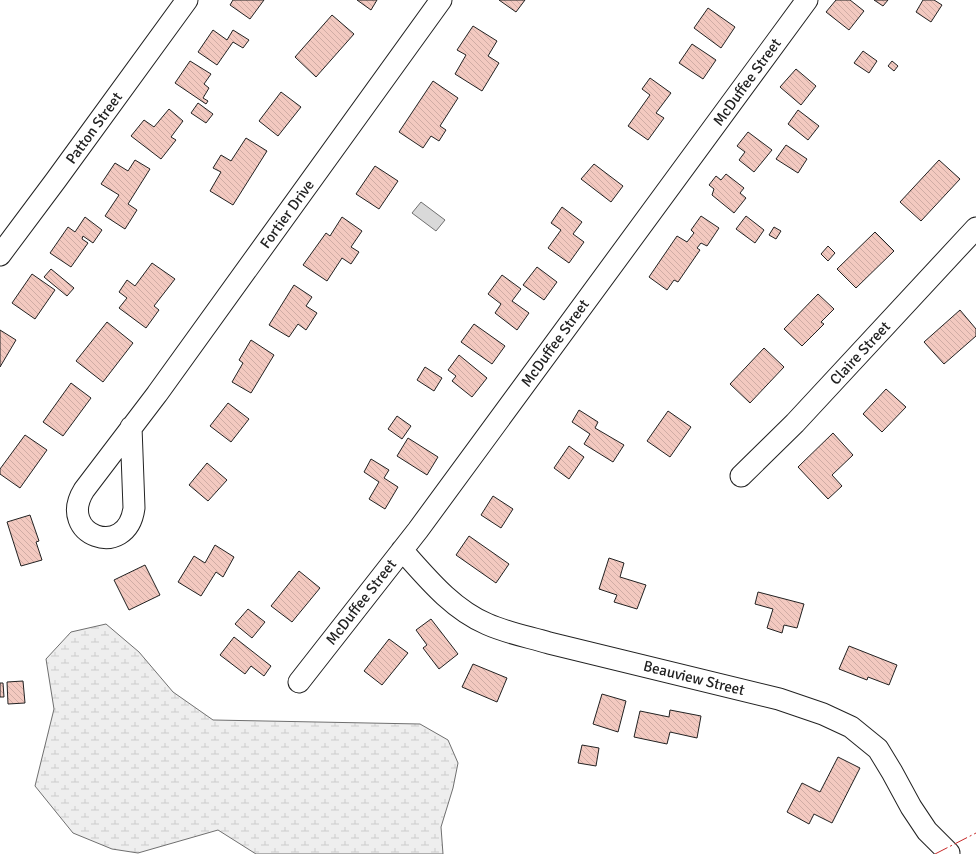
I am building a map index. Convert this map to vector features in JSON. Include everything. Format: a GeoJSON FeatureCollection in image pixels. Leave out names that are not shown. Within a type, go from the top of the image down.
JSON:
{"type":"FeatureCollection","features":[{"type":"Feature","properties":{"kind":"street","name":"Patton Street"},"geometry":{"type":"LineString","coordinates":[[0,255],[187,0]]}},
{"type":"Feature","properties":{"kind":"street","name":"Fortier Drive"},"geometry":{"type":"LineString","coordinates":[[131,427],[133,517],[129,526],[122,533],[113,537],[104,538],[95,536],[87,531],[79,520],[77,506],[79,498],[131,427],[157,394],[441,0]]}},
{"type":"Feature","properties":{"kind":"street","name":"McDuffee Street"},"geometry":{"type":"LineString","coordinates":[[299,682],[418,530],[807,0]]}},
{"type":"Feature","properties":{"kind":"street","name":"Claire Street"},"geometry":{"type":"LineString","coordinates":[[741,476],[795,423],[976,228]]}},
{"type":"Feature","properties":{"kind":"street","name":"Beauview Street"},"geometry":{"type":"LineString","coordinates":[[402,550],[441,593],[465,611],[487,624],[512,633],[549,643],[779,699],[823,714],[851,727],[878,749],[911,807],[927,831],[949,853]]}},
{"type":"Feature","properties":{"kind":"green space"},"geometry":{"type":"Polygon","coordinates":[[[106,624],[139,652],[173,692],[213,720],[420,724],[448,740],[458,763],[453,788],[441,827],[443,854],[256,854],[218,830],[138,853],[112,849],[73,833],[35,786],[54,709],[46,659],[71,632],[106,624]]]}},
{"type":"Feature","properties":{"kind":"shaded area"},"geometry":{"type":"Polygon","coordinates":[[[421,202],[445,220],[436,231],[412,213],[421,202]]]}},
{"type":"Feature","properties":{"kind":"building"},"geometry":{"type":"Polygon","coordinates":[[[233,0],[264,0],[250,19],[230,5],[233,0]]]}},
{"type":"Feature","properties":{"kind":"building"},"geometry":{"type":"Polygon","coordinates":[[[357,0],[377,0],[371,10],[357,0]]]}},
{"type":"Feature","properties":{"kind":"building"},"geometry":{"type":"Polygon","coordinates":[[[499,0],[525,0],[516,12],[499,0]]]}},
{"type":"Feature","properties":{"kind":"building"},"geometry":{"type":"Polygon","coordinates":[[[836,0],[850,0],[864,11],[849,30],[826,12],[836,0]]]}},
{"type":"Feature","properties":{"kind":"building"},"geometry":{"type":"Polygon","coordinates":[[[874,0],[888,0],[883,6],[874,0]]]}},
{"type":"Feature","properties":{"kind":"building"},"geometry":{"type":"Polygon","coordinates":[[[923,0],[934,0],[942,5],[931,22],[916,12],[923,0]]]}},
{"type":"Feature","properties":{"kind":"building"},"geometry":{"type":"Polygon","coordinates":[[[708,8],[735,27],[721,48],[694,28],[708,8]]]}},
{"type":"Feature","properties":{"kind":"building"},"geometry":{"type":"Polygon","coordinates":[[[332,15],[354,34],[316,77],[295,57],[332,15]]]}},
{"type":"Feature","properties":{"kind":"building"},"geometry":{"type":"Polygon","coordinates":[[[473,26],[497,41],[488,56],[499,63],[482,91],[455,74],[466,55],[457,50],[473,26]]]}},
{"type":"Feature","properties":{"kind":"building"},"geometry":{"type":"Polygon","coordinates":[[[213,30],[227,40],[233,30],[249,40],[243,48],[233,42],[217,65],[198,52],[213,30]]]}},
{"type":"Feature","properties":{"kind":"building"},"geometry":{"type":"Polygon","coordinates":[[[692,44],[716,60],[703,79],[679,63],[692,44]]]}},
{"type":"Feature","properties":{"kind":"building"},"geometry":{"type":"Polygon","coordinates":[[[863,51],[877,61],[869,73],[854,63],[863,51]]]}},
{"type":"Feature","properties":{"kind":"building"},"geometry":{"type":"Polygon","coordinates":[[[190,61],[211,74],[204,84],[209,88],[203,98],[208,101],[206,104],[175,83],[190,61]]]}},
{"type":"Feature","properties":{"kind":"building"},"geometry":{"type":"Polygon","coordinates":[[[892,61],[898,66],[894,71],[888,66],[892,61]]]}},
{"type":"Feature","properties":{"kind":"building"},"geometry":{"type":"Polygon","coordinates":[[[796,69],[816,86],[801,105],[780,87],[796,69]]]}},
{"type":"Feature","properties":{"kind":"building"},"geometry":{"type":"Polygon","coordinates":[[[650,78],[671,93],[656,113],[664,118],[648,140],[628,126],[650,95],[642,89],[650,78]]]}},
{"type":"Feature","properties":{"kind":"building"},"geometry":{"type":"Polygon","coordinates":[[[433,81],[458,98],[440,126],[446,130],[439,141],[431,136],[423,148],[399,132],[433,81]]]}},
{"type":"Feature","properties":{"kind":"building"},"geometry":{"type":"Polygon","coordinates":[[[281,92],[301,107],[278,136],[259,121],[281,92]]]}},
{"type":"Feature","properties":{"kind":"building"},"geometry":{"type":"Polygon","coordinates":[[[198,103],[213,114],[206,123],[191,113],[198,103]]]}},
{"type":"Feature","properties":{"kind":"building"},"geometry":{"type":"Polygon","coordinates":[[[169,109],[183,121],[171,137],[176,140],[161,159],[131,136],[144,120],[154,127],[169,109]]]}},
{"type":"Feature","properties":{"kind":"building"},"geometry":{"type":"Polygon","coordinates":[[[798,110],[819,126],[808,140],[788,124],[798,110]]]}},
{"type":"Feature","properties":{"kind":"building"},"geometry":{"type":"Polygon","coordinates":[[[748,132],[772,150],[754,172],[739,160],[745,152],[737,146],[748,132]]]}},
{"type":"Feature","properties":{"kind":"building"},"geometry":{"type":"Polygon","coordinates":[[[246,138],[267,151],[233,205],[210,191],[221,172],[213,168],[221,155],[231,161],[246,138]]]}},
{"type":"Feature","properties":{"kind":"building"},"geometry":{"type":"Polygon","coordinates":[[[786,145],[807,159],[798,173],[776,159],[786,145]]]}},
{"type":"Feature","properties":{"kind":"building"},"geometry":{"type":"Polygon","coordinates":[[[135,160],[150,169],[128,204],[137,210],[125,229],[105,216],[119,195],[101,184],[115,163],[128,171],[135,160]]]}},
{"type":"Feature","properties":{"kind":"building"},"geometry":{"type":"Polygon","coordinates":[[[939,160],[960,179],[921,221],[900,202],[939,160]]]}},
{"type":"Feature","properties":{"kind":"building"},"geometry":{"type":"Polygon","coordinates":[[[594,164],[623,186],[611,202],[581,179],[594,164]]]}},
{"type":"Feature","properties":{"kind":"building"},"geometry":{"type":"Polygon","coordinates":[[[375,166],[398,181],[379,209],[356,194],[375,166]]]}},
{"type":"Feature","properties":{"kind":"building"},"geometry":{"type":"Polygon","coordinates":[[[726,174],[744,188],[740,193],[746,198],[734,213],[712,195],[714,189],[709,185],[716,176],[721,180],[726,174]]]}},
{"type":"Feature","properties":{"kind":"building"},"geometry":{"type":"Polygon","coordinates":[[[562,207],[582,222],[573,234],[584,242],[569,263],[548,248],[561,230],[551,223],[562,207]]]}},
{"type":"Feature","properties":{"kind":"building"},"geometry":{"type":"Polygon","coordinates":[[[701,216],[719,228],[707,246],[701,243],[697,248],[700,250],[678,282],[674,280],[667,290],[649,277],[677,236],[687,242],[694,233],[691,230],[701,216]]]}},
{"type":"Feature","properties":{"kind":"building"},"geometry":{"type":"Polygon","coordinates":[[[746,216],[764,230],[755,243],[736,229],[746,216]]]}},
{"type":"Feature","properties":{"kind":"building"},"geometry":{"type":"Polygon","coordinates":[[[85,217],[102,230],[93,243],[83,236],[82,239],[88,243],[71,267],[50,253],[68,227],[75,232],[85,217]]]}},
{"type":"Feature","properties":{"kind":"building"},"geometry":{"type":"Polygon","coordinates":[[[342,217],[362,231],[351,247],[359,252],[351,264],[342,258],[327,281],[303,265],[326,233],[330,236],[342,217]]]}},
{"type":"Feature","properties":{"kind":"building"},"geometry":{"type":"Polygon","coordinates":[[[774,227],[781,231],[776,239],[769,235],[774,227]]]}},
{"type":"Feature","properties":{"kind":"building"},"geometry":{"type":"Polygon","coordinates":[[[875,232],[894,251],[856,288],[837,269],[875,232]]]}},
{"type":"Feature","properties":{"kind":"building"},"geometry":{"type":"Polygon","coordinates":[[[828,246],[835,253],[828,261],[821,254],[828,246]]]}},
{"type":"Feature","properties":{"kind":"building"},"geometry":{"type":"Polygon","coordinates":[[[152,263],[175,279],[154,306],[159,310],[146,328],[119,308],[127,298],[119,292],[127,280],[135,286],[152,263]]]}},
{"type":"Feature","properties":{"kind":"building"},"geometry":{"type":"Polygon","coordinates":[[[537,267],[557,282],[544,300],[523,285],[537,267]]]}},
{"type":"Feature","properties":{"kind":"building"},"geometry":{"type":"Polygon","coordinates":[[[51,269],[74,288],[67,296],[44,277],[51,269]]]}},
{"type":"Feature","properties":{"kind":"building"},"geometry":{"type":"Polygon","coordinates":[[[32,274],[55,290],[35,319],[12,303],[32,274]]]}},
{"type":"Feature","properties":{"kind":"building"},"geometry":{"type":"Polygon","coordinates":[[[502,275],[521,289],[512,301],[529,313],[517,330],[495,313],[501,304],[488,294],[502,275]]]}},
{"type":"Feature","properties":{"kind":"building"},"geometry":{"type":"Polygon","coordinates":[[[294,285],[312,297],[306,306],[317,313],[306,330],[298,324],[289,337],[269,325],[294,285]]]}},
{"type":"Feature","properties":{"kind":"building"},"geometry":{"type":"Polygon","coordinates":[[[818,294],[834,309],[821,322],[824,324],[802,346],[784,329],[818,294]]]}},
{"type":"Feature","properties":{"kind":"building"},"geometry":{"type":"Polygon","coordinates":[[[960,310],[976,329],[976,336],[944,364],[924,342],[960,310]]]}},
{"type":"Feature","properties":{"kind":"building"},"geometry":{"type":"Polygon","coordinates":[[[107,322],[133,343],[103,382],[76,361],[107,322]]]}},
{"type":"Feature","properties":{"kind":"building"},"geometry":{"type":"Polygon","coordinates":[[[474,324],[505,346],[492,364],[461,342],[474,324]]]}},
{"type":"Feature","properties":{"kind":"building"},"geometry":{"type":"Polygon","coordinates":[[[0,330],[16,340],[0,367],[0,330]]]}},
{"type":"Feature","properties":{"kind":"building"},"geometry":{"type":"Polygon","coordinates":[[[251,340],[274,355],[251,393],[232,382],[243,363],[239,360],[251,340]]]}},
{"type":"Feature","properties":{"kind":"building"},"geometry":{"type":"Polygon","coordinates":[[[764,348],[784,367],[750,403],[730,384],[764,348]]]}},
{"type":"Feature","properties":{"kind":"building"},"geometry":{"type":"Polygon","coordinates":[[[459,355],[487,378],[472,397],[452,381],[456,376],[448,370],[459,355]]]}},
{"type":"Feature","properties":{"kind":"building"},"geometry":{"type":"Polygon","coordinates":[[[425,367],[442,378],[434,391],[417,380],[425,367]]]}},
{"type":"Feature","properties":{"kind":"building"},"geometry":{"type":"Polygon","coordinates":[[[71,383],[91,398],[63,436],[43,422],[71,383]]]}},
{"type":"Feature","properties":{"kind":"building"},"geometry":{"type":"Polygon","coordinates":[[[886,389],[906,407],[882,432],[863,414],[886,389]]]}},
{"type":"Feature","properties":{"kind":"building"},"geometry":{"type":"Polygon","coordinates":[[[228,403],[249,419],[231,442],[210,426],[228,403]]]}},
{"type":"Feature","properties":{"kind":"building"},"geometry":{"type":"Polygon","coordinates":[[[579,410],[598,422],[595,428],[624,445],[613,462],[584,444],[590,434],[572,422],[579,410]]]}},
{"type":"Feature","properties":{"kind":"building"},"geometry":{"type":"Polygon","coordinates":[[[668,411],[691,427],[670,457],[647,441],[668,411]]]}},
{"type":"Feature","properties":{"kind":"building"},"geometry":{"type":"Polygon","coordinates":[[[397,416],[411,426],[402,439],[388,429],[397,416]]]}},
{"type":"Feature","properties":{"kind":"building"},"geometry":{"type":"Polygon","coordinates":[[[833,433],[853,455],[832,475],[842,486],[828,499],[798,467],[833,433]]]}},
{"type":"Feature","properties":{"kind":"building"},"geometry":{"type":"Polygon","coordinates":[[[25,435],[47,450],[20,488],[0,474],[0,469],[25,435]]]}},
{"type":"Feature","properties":{"kind":"building"},"geometry":{"type":"Polygon","coordinates":[[[408,438],[438,457],[427,475],[397,456],[408,438]]]}},
{"type":"Feature","properties":{"kind":"building"},"geometry":{"type":"Polygon","coordinates":[[[569,446],[584,457],[569,479],[554,468],[569,446]]]}},
{"type":"Feature","properties":{"kind":"building"},"geometry":{"type":"Polygon","coordinates":[[[371,459],[389,470],[384,478],[398,487],[385,509],[369,499],[379,482],[364,472],[371,459]]]}},
{"type":"Feature","properties":{"kind":"building"},"geometry":{"type":"Polygon","coordinates":[[[207,463],[227,480],[208,501],[189,485],[207,463]]]}},
{"type":"Feature","properties":{"kind":"building"},"geometry":{"type":"Polygon","coordinates":[[[493,496],[513,509],[501,528],[481,515],[493,496]]]}},
{"type":"Feature","properties":{"kind":"building"},"geometry":{"type":"Polygon","coordinates":[[[30,515],[39,541],[36,542],[42,560],[21,566],[7,522],[30,515]]]}},
{"type":"Feature","properties":{"kind":"building"},"geometry":{"type":"Polygon","coordinates":[[[469,536],[509,564],[496,583],[456,555],[469,536]]]}},
{"type":"Feature","properties":{"kind":"building"},"geometry":{"type":"Polygon","coordinates":[[[215,545],[234,557],[223,577],[216,572],[201,596],[178,582],[194,556],[205,563],[215,545]]]}},
{"type":"Feature","properties":{"kind":"building"},"geometry":{"type":"Polygon","coordinates":[[[609,558],[624,563],[620,577],[646,585],[637,609],[614,602],[617,595],[599,589],[609,558]]]}},
{"type":"Feature","properties":{"kind":"building"},"geometry":{"type":"Polygon","coordinates":[[[145,565],[160,595],[129,610],[114,580],[145,565]]]}},
{"type":"Feature","properties":{"kind":"building"},"geometry":{"type":"Polygon","coordinates":[[[299,571],[320,588],[292,622],[271,606],[299,571]]]}},
{"type":"Feature","properties":{"kind":"building"},"geometry":{"type":"Polygon","coordinates":[[[758,592],[804,604],[797,628],[784,625],[782,633],[767,628],[773,609],[755,604],[758,592]]]}},
{"type":"Feature","properties":{"kind":"building"},"geometry":{"type":"Polygon","coordinates":[[[248,609],[265,622],[252,638],[235,624],[248,609]]]}},
{"type":"Feature","properties":{"kind":"building"},"geometry":{"type":"Polygon","coordinates":[[[431,619],[458,654],[439,669],[423,648],[427,645],[416,630],[431,619]]]}},
{"type":"Feature","properties":{"kind":"building"},"geometry":{"type":"Polygon","coordinates":[[[234,637],[271,666],[264,676],[251,666],[245,674],[220,655],[234,637]]]}},
{"type":"Feature","properties":{"kind":"building"},"geometry":{"type":"Polygon","coordinates":[[[389,639],[408,653],[382,685],[364,671],[389,639]]]}},
{"type":"Feature","properties":{"kind":"building"},"geometry":{"type":"Polygon","coordinates":[[[849,646],[897,665],[889,685],[868,677],[867,680],[839,669],[849,646]]]}},
{"type":"Feature","properties":{"kind":"building"},"geometry":{"type":"Polygon","coordinates":[[[473,664],[507,678],[497,702],[462,687],[473,664]]]}},
{"type":"Feature","properties":{"kind":"building"},"geometry":{"type":"Polygon","coordinates":[[[23,681],[25,703],[8,704],[7,682],[23,681]]]}},
{"type":"Feature","properties":{"kind":"building"},"geometry":{"type":"Polygon","coordinates":[[[0,683],[3,683],[4,697],[0,697],[0,683]]]}},
{"type":"Feature","properties":{"kind":"building"},"geometry":{"type":"Polygon","coordinates":[[[602,694],[626,701],[618,732],[593,724],[602,694]]]}},
{"type":"Feature","properties":{"kind":"building"},"geometry":{"type":"Polygon","coordinates":[[[670,710],[701,716],[697,738],[670,732],[667,744],[634,737],[640,711],[669,717],[670,710]]]}},
{"type":"Feature","properties":{"kind":"building"},"geometry":{"type":"Polygon","coordinates":[[[582,745],[599,748],[596,766],[578,763],[582,745]]]}},
{"type":"Feature","properties":{"kind":"building"},"geometry":{"type":"Polygon","coordinates":[[[838,757],[860,768],[832,823],[814,814],[809,824],[787,812],[802,783],[820,792],[838,757]]]}},
{"type":"Feature","properties":{"kind":"power"},"geometry":{"type":"LineString","coordinates":[[935,854],[976,833]]}}]}
